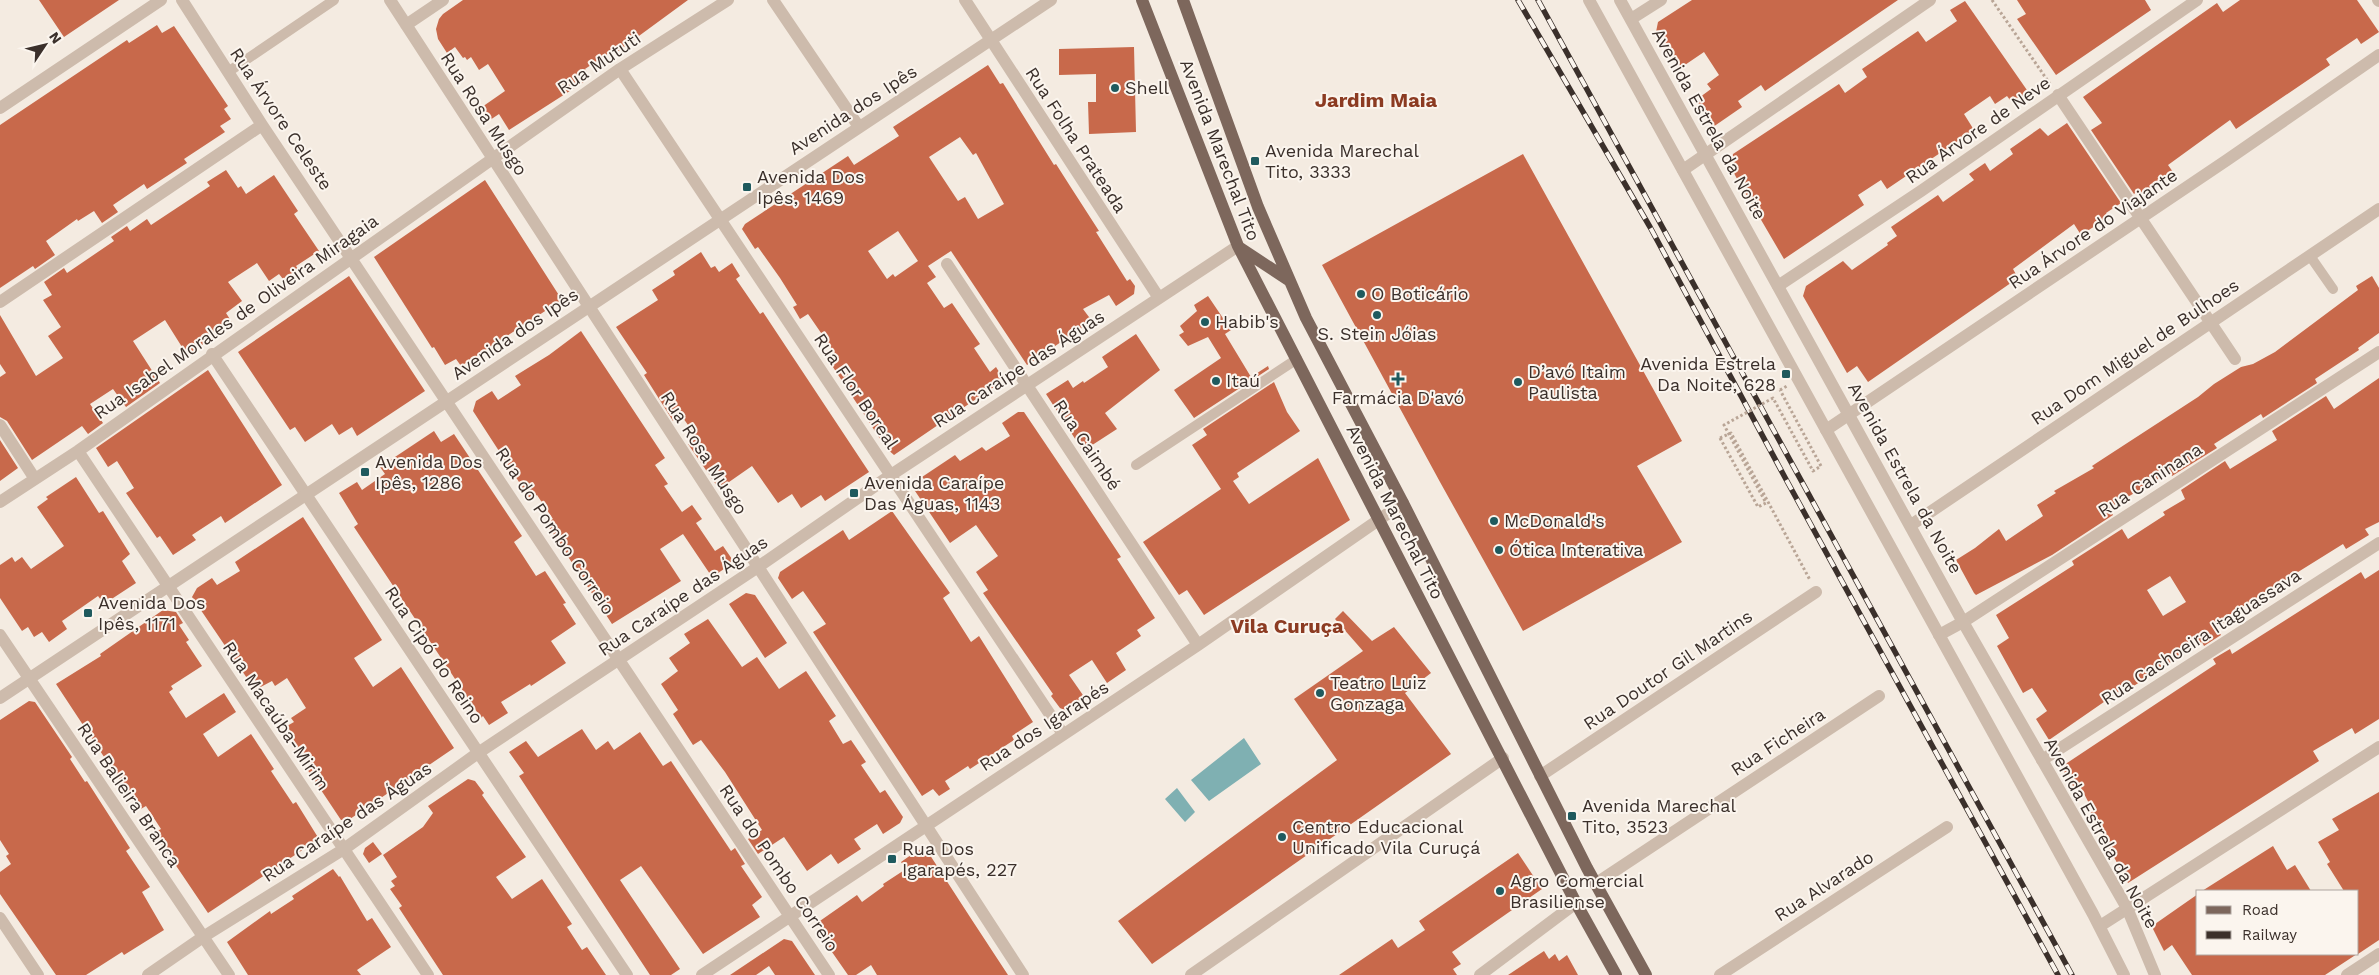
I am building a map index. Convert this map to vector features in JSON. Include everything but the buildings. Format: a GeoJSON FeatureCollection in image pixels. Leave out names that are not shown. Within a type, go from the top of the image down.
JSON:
{"type":"FeatureCollection","features":[{"type":"Feature","properties":{"kind":"main road","name":"Avenida Marechal Tito"},"geometry":{"type":"LineString","coordinates":[[1142,0],[1238,246],[1576,903],[1616,975]]}},
{"type":"Feature","properties":{"kind":"main road","name":"Avenida Marechal Tito"},"geometry":{"type":"LineString","coordinates":[[1183,0],[1255,199],[1306,318],[1403,503],[1595,884],[1646,975]]}},
{"type":"Feature","properties":{"kind":"main road"},"geometry":{"type":"LineString","coordinates":[[1238,246],[1290,281]]}},
{"type":"Feature","properties":{"kind":"street"},"geometry":{"type":"LineString","coordinates":[[0,108],[161,0]]}},
{"type":"Feature","properties":{"kind":"street","name":"Rua Árvore Celeste"},"geometry":{"type":"LineString","coordinates":[[182,0],[262,125],[352,256]]}},
{"type":"Feature","properties":{"kind":"street","name":"Rua Rosa Musgo"},"geometry":{"type":"LineString","coordinates":[[390,0],[1023,975]]}},
{"type":"Feature","properties":{"kind":"street"},"geometry":{"type":"LineString","coordinates":[[406,25],[443,0]]}},
{"type":"Feature","properties":{"kind":"street","name":"Rua Mututi"},"geometry":{"type":"LineString","coordinates":[[491,158],[620,69],[728,0]]}},
{"type":"Feature","properties":{"kind":"street"},"geometry":{"type":"LineString","coordinates":[[773,0],[860,127]]}},
{"type":"Feature","properties":{"kind":"street","name":"Rua Folha Prateada"},"geometry":{"type":"LineString","coordinates":[[965,0],[1158,298]]}},
{"type":"Feature","properties":{"kind":"street","name":"Avenida dos Ipês"},"geometry":{"type":"LineString","coordinates":[[0,698],[1051,0]]}},
{"type":"Feature","properties":{"kind":"street"},"geometry":{"type":"LineString","coordinates":[[1589,0],[2100,926],[2124,975]]}},
{"type":"Feature","properties":{"kind":"street","name":"Avenida Estrela da Noite"},"geometry":{"type":"LineString","coordinates":[[1620,0],[1964,622],[2127,908],[2155,975]]}},
{"type":"Feature","properties":{"kind":"street"},"geometry":{"type":"LineString","coordinates":[[1631,19],[1661,0]]}},
{"type":"Feature","properties":{"kind":"street"},"geometry":{"type":"LineString","coordinates":[[1683,170],[1930,0]]}},
{"type":"Feature","properties":{"kind":"street","name":"Rua Árvore de Neve"},"geometry":{"type":"LineString","coordinates":[[1778,286],[1921,191],[2197,0]]}},
{"type":"Feature","properties":{"kind":"street","name":"Rua Árvore do Viajante"},"geometry":{"type":"LineString","coordinates":[[1826,430],[1850,416],[2379,54]]}},
{"type":"Feature","properties":{"kind":"street","name":"Rua Flor Boreal"},"geometry":{"type":"LineString","coordinates":[[620,69],[1063,734]]}},
{"type":"Feature","properties":{"kind":"street"},"geometry":{"type":"LineString","coordinates":[[2058,95],[2235,359]]}},
{"type":"Feature","properties":{"kind":"street"},"geometry":{"type":"LineString","coordinates":[[0,302],[262,125]]}},
{"type":"Feature","properties":{"kind":"street","name":"Rua Isabel Morales de Oliveira Miragaia"},"geometry":{"type":"LineString","coordinates":[[0,502],[78,451],[212,354],[491,158]]}},
{"type":"Feature","properties":{"kind":"street","name":"Rua Dom Miguel de Bulhoes"},"geometry":{"type":"LineString","coordinates":[[1911,525],[2379,209]]}},
{"type":"Feature","properties":{"kind":"street","name":"Rua Caraípe das Águas"},"geometry":{"type":"LineString","coordinates":[[148,975],[203,937],[344,849],[478,752],[758,567],[891,475],[1238,246]]}},
{"type":"Feature","properties":{"kind":"street","name":"Rua do Pombo Correio"},"geometry":{"type":"LineString","coordinates":[[352,256],[829,975]]}},
{"type":"Feature","properties":{"kind":"street","name":"Rua Caimbé"},"geometry":{"type":"LineString","coordinates":[[947,264],[1198,645]]}},
{"type":"Feature","properties":{"kind":"street","name":"Rua Caninana"},"geometry":{"type":"LineString","coordinates":[[1939,635],[1964,622],[2379,352]]}},
{"type":"Feature","properties":{"kind":"street","name":"Rua Cipó do Reino"},"geometry":{"type":"LineString","coordinates":[[212,354],[627,975]]}},
{"type":"Feature","properties":{"kind":"street"},"geometry":{"type":"LineString","coordinates":[[0,425],[35,479]]}},
{"type":"Feature","properties":{"kind":"street","name":"Rua Macaúba-Mirim"},"geometry":{"type":"LineString","coordinates":[[78,451],[428,975]]}},
{"type":"Feature","properties":{"kind":"street","name":"Rua dos Igarapés"},"geometry":{"type":"LineString","coordinates":[[702,975],[1198,645],[1403,503]]}},
{"type":"Feature","properties":{"kind":"street","name":"Rua Cachoeira Itaguassava"},"geometry":{"type":"LineString","coordinates":[[2042,760],[2379,543]]}},
{"type":"Feature","properties":{"kind":"street","name":"Rua Doutor Gil Martins"},"geometry":{"type":"LineString","coordinates":[[1540,776],[1816,592]]}},
{"type":"Feature","properties":{"kind":"street","name":"Rua Balieira Branca"},"geometry":{"type":"LineString","coordinates":[[0,635],[229,975]]}},
{"type":"Feature","properties":{"kind":"street","name":"Rua Ficheira"},"geometry":{"type":"LineString","coordinates":[[1595,884],[1879,696]]}},
{"type":"Feature","properties":{"kind":"street"},"geometry":{"type":"LineString","coordinates":[[2100,926],[2379,747]]}},
{"type":"Feature","properties":{"kind":"street"},"geometry":{"type":"LineString","coordinates":[[1191,975],[1503,758]]}},
{"type":"Feature","properties":{"kind":"street","name":"Rua Alvarado"},"geometry":{"type":"LineString","coordinates":[[1720,975],[1947,826]]}},
{"type":"Feature","properties":{"kind":"street"},"geometry":{"type":"LineString","coordinates":[[1480,975],[1576,903]]}},
{"type":"Feature","properties":{"kind":"street"},"geometry":{"type":"LineString","coordinates":[[0,918],[38,975]]}},
{"type":"Feature","properties":{"kind":"street"},"geometry":{"type":"LineString","coordinates":[[2347,975],[2379,954]]}},
{"type":"Feature","properties":{"kind":"lane"},"geometry":{"type":"LineString","coordinates":[[228,72],[334,0]]}},
{"type":"Feature","properties":{"kind":"lane"},"geometry":{"type":"LineString","coordinates":[[2310,256],[2333,289]]}},
{"type":"Feature","properties":{"kind":"lane"},"geometry":{"type":"LineString","coordinates":[[1136,465],[1297,359]]}},
{"type":"Feature","properties":{"kind":"path"},"geometry":{"type":"LineString","coordinates":[[1992,0],[2058,95]]}},
{"type":"Feature","properties":{"kind":"path"},"geometry":{"type":"LineString","coordinates":[[1780,390],[1821,466],[1812,471],[1773,398],[1724,425],[1766,503],[1758,508],[1720,438],[1732,433],[1816,592]]}},
{"type":"Feature","properties":{"kind":"water"},"geometry":{"type":"Polygon","coordinates":[[[1244,738],[1261,764],[1209,801],[1191,780],[1244,738]]]}},
{"type":"Feature","properties":{"kind":"water"},"geometry":{"type":"Polygon","coordinates":[[[1177,788],[1195,812],[1185,822],[1165,799],[1177,788]]]}},
{"type":"Feature","properties":{"kind":"railway"},"geometry":{"type":"LineString","coordinates":[[1518,0],[1650,227],[2058,975]]}},
{"type":"Feature","properties":{"kind":"railway"},"geometry":{"type":"LineString","coordinates":[[1538,0],[2072,975]]}},
{"type":"Feature","properties":{"kind":"place","name":"Shell"},"geometry":{"type":"Point","coordinates":[1115,88]}},
{"type":"Feature","properties":{"kind":"place","name":"Avenida Marechal Tito, 3333"},"geometry":{"type":"Point","coordinates":[1255,161]}},
{"type":"Feature","properties":{"kind":"place","name":"Avenida Dos Ipês, 1469"},"geometry":{"type":"Point","coordinates":[747,187]}},
{"type":"Feature","properties":{"kind":"place","name":"O Boticário"},"geometry":{"type":"Point","coordinates":[1361,294]}},
{"type":"Feature","properties":{"kind":"place","name":"S. Stein Jóias"},"geometry":{"type":"Point","coordinates":[1377,315]}},
{"type":"Feature","properties":{"kind":"place","name":"Habib's"},"geometry":{"type":"Point","coordinates":[1205,322]}},
{"type":"Feature","properties":{"kind":"place","name":"Avenida Estrela Da Noite, 628"},"geometry":{"type":"Point","coordinates":[1786,374]}},
{"type":"Feature","properties":{"kind":"place","name":"Farmácia D'avó"},"geometry":{"type":"Point","coordinates":[1398,379]}},
{"type":"Feature","properties":{"kind":"place","name":"Itaú"},"geometry":{"type":"Point","coordinates":[1216,381]}},
{"type":"Feature","properties":{"kind":"place","name":"D’avó Itaim Paulista"},"geometry":{"type":"Point","coordinates":[1518,382]}},
{"type":"Feature","properties":{"kind":"place","name":"Avenida Dos Ipês, 1286"},"geometry":{"type":"Point","coordinates":[365,472]}},
{"type":"Feature","properties":{"kind":"place","name":"Avenida Caraípe Das Águas, 1143"},"geometry":{"type":"Point","coordinates":[854,493]}},
{"type":"Feature","properties":{"kind":"place","name":"McDonald's"},"geometry":{"type":"Point","coordinates":[1494,521]}},
{"type":"Feature","properties":{"kind":"place","name":"Ótica Interativa"},"geometry":{"type":"Point","coordinates":[1499,550]}},
{"type":"Feature","properties":{"kind":"place","name":"Avenida Dos Ipês, 1171"},"geometry":{"type":"Point","coordinates":[88,613]}},
{"type":"Feature","properties":{"kind":"place","name":"Teatro Luiz Gonzaga"},"geometry":{"type":"Point","coordinates":[1320,693]}},
{"type":"Feature","properties":{"kind":"place","name":"Avenida Marechal Tito, 3523"},"geometry":{"type":"Point","coordinates":[1572,816]}},
{"type":"Feature","properties":{"kind":"place","name":"Centro Educacional Unificado Vila Curuçá"},"geometry":{"type":"Point","coordinates":[1282,837]}},
{"type":"Feature","properties":{"kind":"place","name":"Rua Dos Igarapés, 227"},"geometry":{"type":"Point","coordinates":[892,859]}},
{"type":"Feature","properties":{"kind":"place","name":"Agro Comercial Brasiliense"},"geometry":{"type":"Point","coordinates":[1500,891]}},
{"type":"Feature","properties":{"kind":"district","name":"Jardim Maia"},"geometry":{"type":"Point","coordinates":[1376,100]}},
{"type":"Feature","properties":{"kind":"district","name":"Vila Curuça"},"geometry":{"type":"Point","coordinates":[1287,626]}}]}
